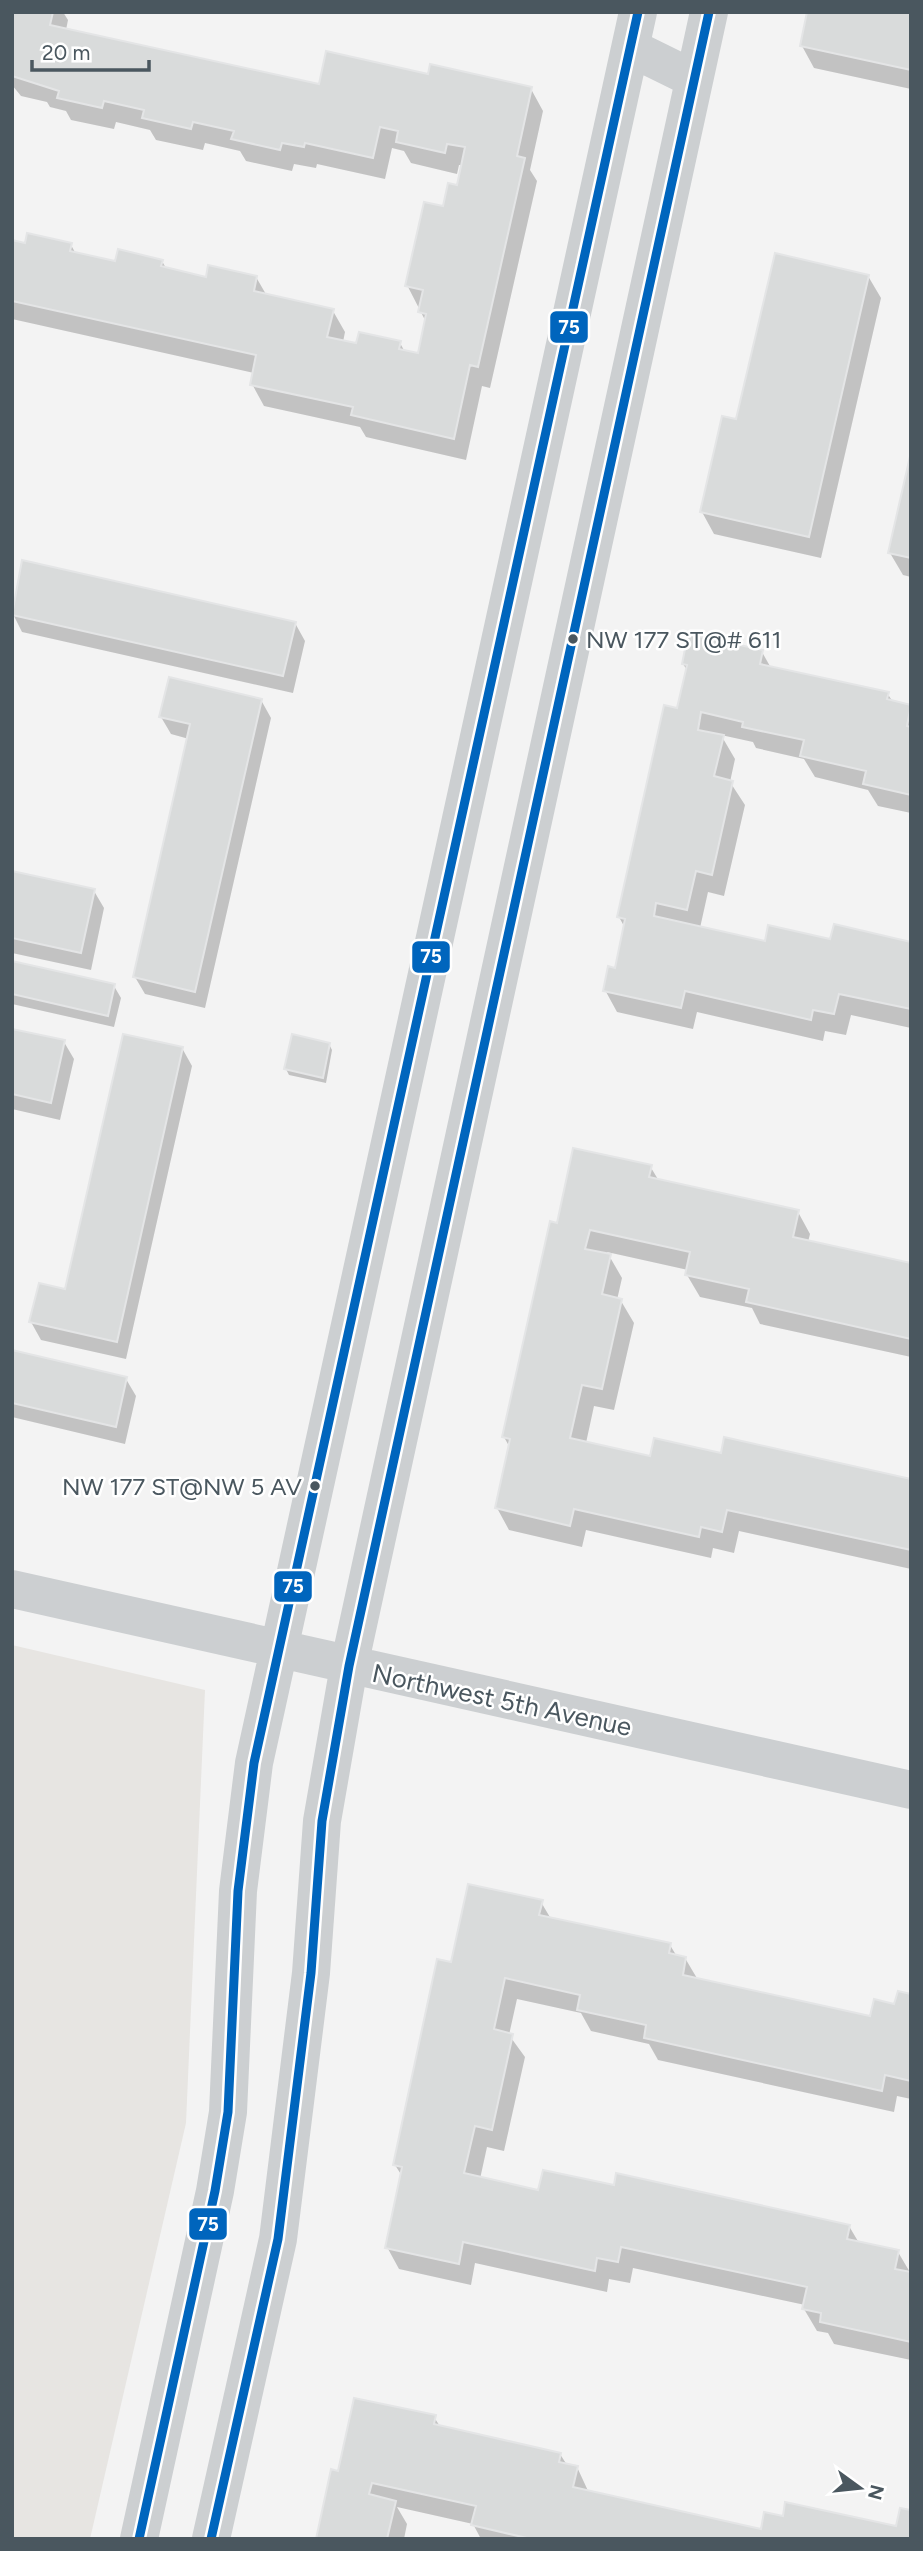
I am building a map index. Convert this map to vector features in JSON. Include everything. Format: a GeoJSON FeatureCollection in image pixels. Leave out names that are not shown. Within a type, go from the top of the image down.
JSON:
{"type":"FeatureCollection","features":[{"type":"Feature","properties":{"kind":"street"},"geometry":{"type":"LineString","coordinates":[[211,2539],[278,2239],[311,1973],[321,1821],[349,1666],[709,12]]}},
{"type":"Feature","properties":{"kind":"street"},"geometry":{"type":"LineString","coordinates":[[139,2539],[215,2191],[228,2112],[238,1891],[244,1829],[279,1651],[634,30],[694,79]]}},
{"type":"Feature","properties":{"kind":"street","name":"Northwest 5th Avenue"},"geometry":{"type":"LineString","coordinates":[[12,1589],[279,1651],[911,1790]]}},
{"type":"Feature","properties":{"kind":"shaded area"},"geometry":{"type":"Polygon","coordinates":[[[12,1645],[205,1690],[186,2123],[90,2539],[12,2539],[12,1645]]]}},
{"type":"Feature","properties":{"kind":"building"},"geometry":{"type":"Polygon","coordinates":[[[12,12],[53,12],[50,25],[319,84],[326,51],[428,74],[430,64],[532,87],[517,156],[525,158],[478,367],[470,365],[454,439],[351,415],[353,407],[250,385],[256,355],[12,301],[12,240],[25,243],[27,233],[72,243],[70,251],[115,261],[118,249],[163,260],[161,266],[206,277],[208,265],[257,276],[254,291],[334,309],[327,337],[356,343],[359,332],[401,341],[399,349],[418,353],[426,314],[418,312],[423,290],[405,286],[424,202],[443,206],[448,183],[457,185],[465,147],[447,144],[445,153],[396,142],[398,131],[380,127],[373,158],[305,143],[304,147],[282,143],[280,150],[231,139],[234,131],[193,122],[191,129],[142,118],[144,110],[104,101],[102,108],[57,98],[59,91],[12,76],[12,12]]]}},
{"type":"Feature","properties":{"kind":"building"},"geometry":{"type":"Polygon","coordinates":[[[807,12],[911,12],[911,70],[800,46],[807,12]]]}},
{"type":"Feature","properties":{"kind":"building"},"geometry":{"type":"Polygon","coordinates":[[[775,253],[869,275],[809,537],[700,512],[722,416],[736,419],[775,253]]]}},
{"type":"Feature","properties":{"kind":"building"},"geometry":{"type":"Polygon","coordinates":[[[911,452],[911,558],[888,553],[911,452]]]}},
{"type":"Feature","properties":{"kind":"building"},"geometry":{"type":"Polygon","coordinates":[[[22,560],[296,622],[283,676],[12,615],[22,560]]]}},
{"type":"Feature","properties":{"kind":"building"},"geometry":{"type":"Polygon","coordinates":[[[688,634],[763,650],[760,664],[889,692],[887,699],[911,705],[907,726],[911,727],[911,795],[863,784],[866,771],[800,756],[804,740],[742,727],[743,722],[701,712],[698,730],[724,735],[714,776],[733,781],[712,875],[696,871],[687,910],[656,903],[654,916],[765,941],[768,925],[830,939],[834,924],[911,942],[911,1009],[839,994],[834,1014],[813,1010],[811,1020],[685,991],[681,1008],[603,991],[608,966],[615,968],[625,919],[617,917],[664,705],[677,708],[687,665],[682,664],[688,634]]]}},
{"type":"Feature","properties":{"kind":"building"},"geometry":{"type":"Polygon","coordinates":[[[169,677],[262,699],[195,992],[133,977],[190,724],[159,717],[169,677]]]}},
{"type":"Feature","properties":{"kind":"building"},"geometry":{"type":"Polygon","coordinates":[[[12,871],[95,889],[81,953],[12,938],[12,871]]]}},
{"type":"Feature","properties":{"kind":"building"},"geometry":{"type":"Polygon","coordinates":[[[12,961],[115,984],[108,1016],[12,994],[12,961]]]}},
{"type":"Feature","properties":{"kind":"building"},"geometry":{"type":"Polygon","coordinates":[[[12,1029],[65,1040],[51,1103],[12,1094],[12,1029]]]}},
{"type":"Feature","properties":{"kind":"building"},"geometry":{"type":"Polygon","coordinates":[[[123,1034],[183,1047],[117,1342],[29,1322],[39,1283],[65,1289],[123,1034]]]}},
{"type":"Feature","properties":{"kind":"building"},"geometry":{"type":"Polygon","coordinates":[[[292,1034],[330,1043],[323,1078],[284,1069],[292,1034]]]}},
{"type":"Feature","properties":{"kind":"building"},"geometry":{"type":"Polygon","coordinates":[[[573,1148],[652,1165],[649,1177],[799,1210],[793,1237],[911,1263],[911,1339],[746,1302],[749,1289],[685,1275],[690,1252],[590,1230],[585,1249],[611,1254],[602,1294],[622,1299],[602,1389],[582,1385],[570,1438],[650,1456],[654,1438],[721,1453],[724,1437],[911,1479],[911,1550],[727,1510],[722,1532],[701,1527],[699,1537],[574,1509],[570,1526],[495,1508],[510,1439],[502,1437],[550,1221],[557,1223],[573,1148]]]}},
{"type":"Feature","properties":{"kind":"building"},"geometry":{"type":"Polygon","coordinates":[[[12,1350],[127,1377],[116,1427],[12,1403],[12,1350]]]}},
{"type":"Feature","properties":{"kind":"building"},"geometry":{"type":"Polygon","coordinates":[[[468,1884],[543,1900],[539,1915],[671,1943],[669,1953],[686,1957],[683,1975],[870,2016],[874,1999],[894,2004],[898,1991],[911,1994],[911,2081],[885,2075],[882,2091],[644,2038],[646,2025],[577,2010],[580,1995],[505,1978],[494,2029],[513,2034],[492,2130],[475,2126],[464,2173],[538,2190],[543,2170],[614,2185],[616,2173],[850,2225],[847,2239],[899,2250],[895,2269],[911,2272],[911,2342],[820,2322],[821,2313],[802,2309],[807,2287],[621,2247],[618,2262],[597,2258],[595,2271],[463,2242],[459,2264],[385,2248],[402,2167],[393,2165],[437,1959],[451,1962],[468,1884]]]}},
{"type":"Feature","properties":{"kind":"building"},"geometry":{"type":"Polygon","coordinates":[[[354,2398],[436,2415],[434,2424],[561,2453],[559,2462],[578,2466],[573,2487],[761,2529],[764,2512],[783,2516],[785,2502],[896,2526],[900,2508],[911,2510],[911,2539],[531,2539],[471,2525],[476,2506],[372,2483],[369,2494],[396,2501],[387,2539],[316,2539],[331,2469],[338,2471],[354,2398]]]}},
{"type":"Feature","properties":{"kind":"transit line","name":"75"},"geometry":{"type":"LineString","coordinates":[[139,2539],[215,2191],[228,2112],[238,1891],[254,1763],[638,12]]}},
{"type":"Feature","properties":{"kind":"transit line","name":"75"},"geometry":{"type":"LineString","coordinates":[[211,2539],[278,2239],[311,1973],[322,1821],[349,1666],[709,12]]}},
{"type":"Feature","properties":{"kind":"place","name":"NW 177 ST@# 611"},"geometry":{"type":"Point","coordinates":[573,639]}},
{"type":"Feature","properties":{"kind":"place","name":"NW 177 ST@NW 5 AV"},"geometry":{"type":"Point","coordinates":[315,1486]}}]}
